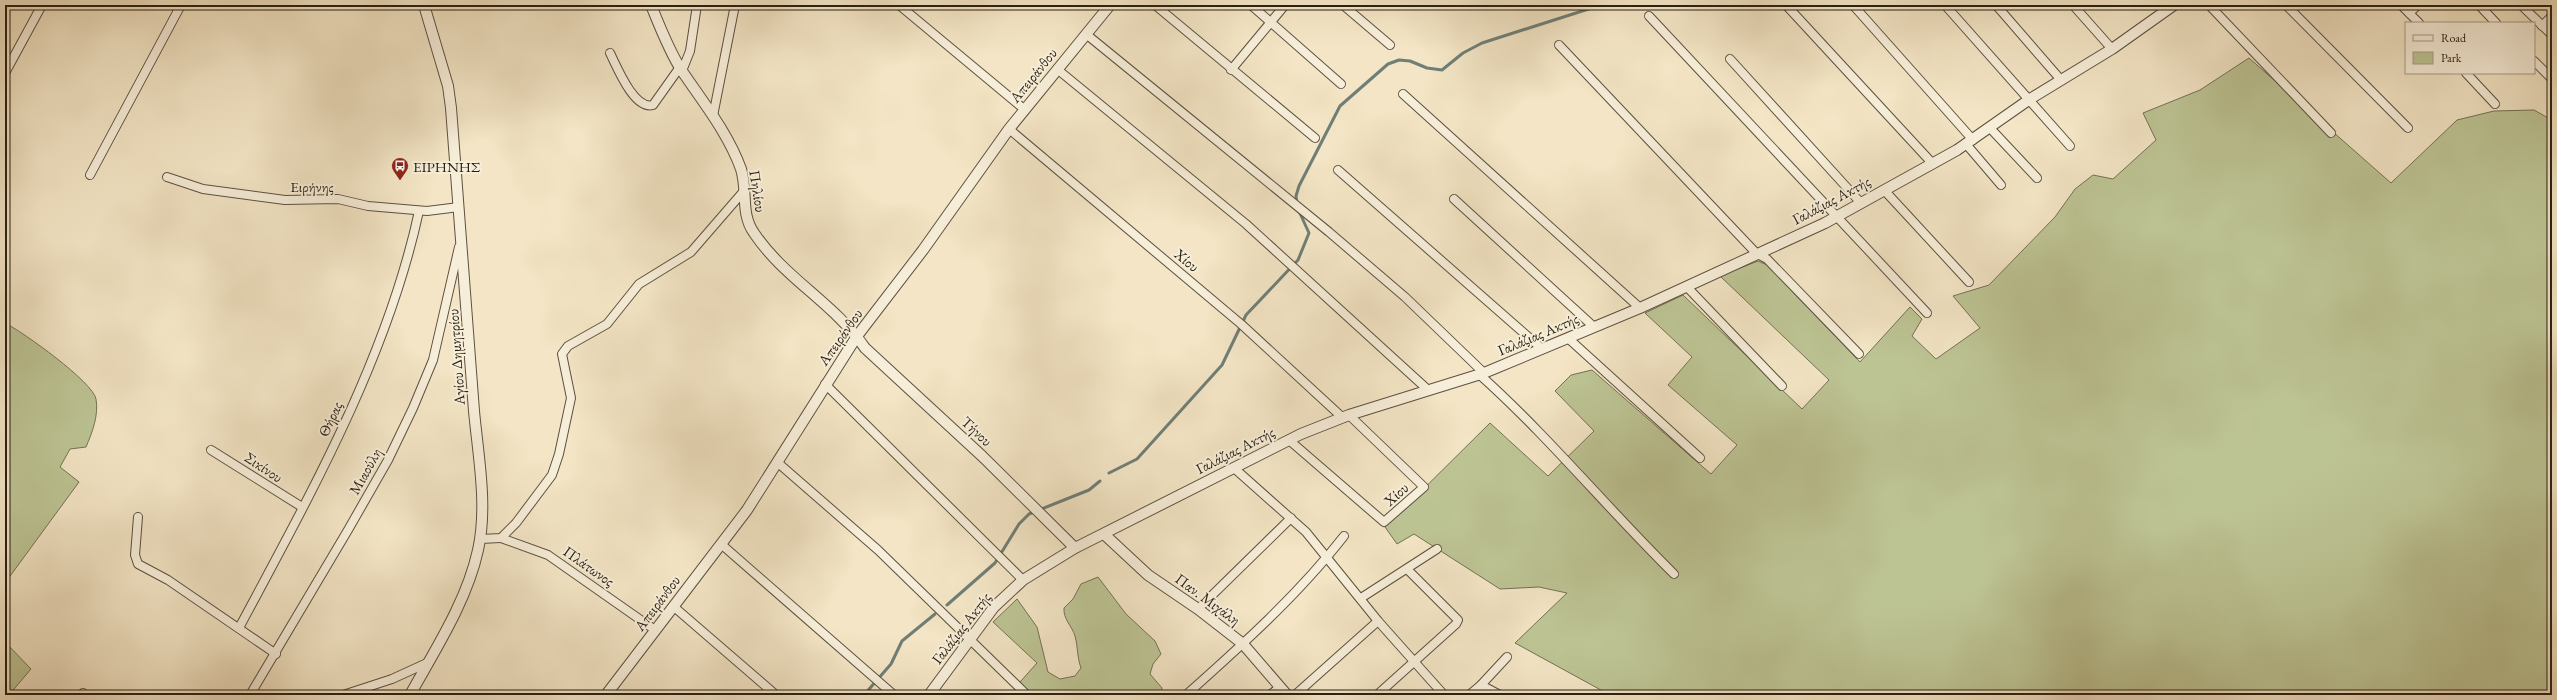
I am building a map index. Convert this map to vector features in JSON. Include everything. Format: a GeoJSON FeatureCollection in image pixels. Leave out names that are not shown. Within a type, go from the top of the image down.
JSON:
{"type":"FeatureCollection","features":[{"type":"Feature","properties":{"kind":"street"},"geometry":{"type":"LineString","coordinates":[[5,73],[42,5]]}},
{"type":"Feature","properties":{"kind":"street"},"geometry":{"type":"LineString","coordinates":[[90,175],[181,5]]}},
{"type":"Feature","properties":{"kind":"street","name":"Αγίου Δημητρίου"},"geometry":{"type":"LineString","coordinates":[[410,695],[428,663],[468,580],[480,540],[480,484],[470,330],[460,242],[459,207],[448,86],[424,5]]}},
{"type":"Feature","properties":{"kind":"street","name":"Πηλίου"},"geometry":{"type":"LineString","coordinates":[[652,5],[681,69],[713,116],[741,169],[744,211],[755,234],[796,280],[857,336]]}},
{"type":"Feature","properties":{"kind":"street"},"geometry":{"type":"LineString","coordinates":[[610,52],[630,91],[642,104],[648,106],[653,105],[681,69],[690,52],[697,5]]}},
{"type":"Feature","properties":{"kind":"street"},"geometry":{"type":"LineString","coordinates":[[713,116],[735,5]]}},
{"type":"Feature","properties":{"kind":"street"},"geometry":{"type":"LineString","coordinates":[[898,5],[1024,109]]}},
{"type":"Feature","properties":{"kind":"street","name":"Απειράνθου"},"geometry":{"type":"LineString","coordinates":[[606,695],[747,510],[825,384],[857,336],[919,256],[1024,109],[1110,5]]}},
{"type":"Feature","properties":{"kind":"street"},"geometry":{"type":"LineString","coordinates":[[1155,5],[1231,70],[1315,138]]}},
{"type":"Feature","properties":{"kind":"street"},"geometry":{"type":"LineString","coordinates":[[1251,5],[1341,84]]}},
{"type":"Feature","properties":{"kind":"street"},"geometry":{"type":"LineString","coordinates":[[1231,70],[1285,5]]}},
{"type":"Feature","properties":{"kind":"street"},"geometry":{"type":"LineString","coordinates":[[1343,5],[1390,45]]}},
{"type":"Feature","properties":{"kind":"street"},"geometry":{"type":"LineString","coordinates":[[1786,5],[1932,163]]}},
{"type":"Feature","properties":{"kind":"street"},"geometry":{"type":"LineString","coordinates":[[1852,5],[1970,142],[2001,185]]}},
{"type":"Feature","properties":{"kind":"street"},"geometry":{"type":"LineString","coordinates":[[1945,5],[2030,99],[2070,146]]}},
{"type":"Feature","properties":{"kind":"street"},"geometry":{"type":"LineString","coordinates":[[1996,5],[2060,80]]}},
{"type":"Feature","properties":{"kind":"street"},"geometry":{"type":"LineString","coordinates":[[2073,5],[2112,48]]}},
{"type":"Feature","properties":{"kind":"street","name":"Γαλάζιας Ακτής"},"geometry":{"type":"LineString","coordinates":[[929,695],[970,637],[994,607],[1023,580],[1076,548],[1105,534],[1147,510],[1289,440],[1346,417],[1427,389],[1482,374],[1541,348],[1570,339],[1836,217],[1860,202],[1970,142],[2030,99],[2112,48],[2174,5]]}},
{"type":"Feature","properties":{"kind":"street"},"geometry":{"type":"LineString","coordinates":[[2209,5],[2331,134]]}},
{"type":"Feature","properties":{"kind":"street"},"geometry":{"type":"LineString","coordinates":[[2286,5],[2408,128]]}},
{"type":"Feature","properties":{"kind":"street"},"geometry":{"type":"LineString","coordinates":[[2401,5],[2418,22]]}},
{"type":"Feature","properties":{"kind":"street"},"geometry":{"type":"LineString","coordinates":[[2409,13],[2418,5]]}},
{"type":"Feature","properties":{"kind":"street"},"geometry":{"type":"LineString","coordinates":[[2479,5],[2495,22]]}},
{"type":"Feature","properties":{"kind":"street"},"geometry":{"type":"LineString","coordinates":[[2521,5],[2552,35]]}},
{"type":"Feature","properties":{"kind":"street"},"geometry":{"type":"LineString","coordinates":[[1649,16],[1927,313]]}},
{"type":"Feature","properties":{"kind":"street"},"geometry":{"type":"LineString","coordinates":[[2542,26],[2552,16]]}},
{"type":"Feature","properties":{"kind":"street"},"geometry":{"type":"LineString","coordinates":[[1086,34],[1329,232],[1405,297],[1536,428],[1570,468],[1674,574]]}},
{"type":"Feature","properties":{"kind":"street"},"geometry":{"type":"LineString","coordinates":[[1559,46],[1756,253],[1767,259],[1859,354]]}},
{"type":"Feature","properties":{"kind":"street"},"geometry":{"type":"LineString","coordinates":[[1730,59],[1860,202]]}},
{"type":"Feature","properties":{"kind":"street"},"geometry":{"type":"LineString","coordinates":[[2535,62],[2552,79]]}},
{"type":"Feature","properties":{"kind":"street"},"geometry":{"type":"LineString","coordinates":[[1058,69],[1246,224],[1427,389]]}},
{"type":"Feature","properties":{"kind":"street"},"geometry":{"type":"LineString","coordinates":[[2467,74],[2495,104]]}},
{"type":"Feature","properties":{"kind":"street"},"geometry":{"type":"LineString","coordinates":[[1403,94],[1640,308]]}},
{"type":"Feature","properties":{"kind":"street"},"geometry":{"type":"LineString","coordinates":[[1990,128],[2037,178]]}},
{"type":"Feature","properties":{"kind":"street","name":"Χίου"},"geometry":{"type":"LineString","coordinates":[[1009,129],[1241,324],[1424,487],[1384,522],[1289,440]]}},
{"type":"Feature","properties":{"kind":"street"},"geometry":{"type":"LineString","coordinates":[[1338,170],[1541,348]]}},
{"type":"Feature","properties":{"kind":"street","name":"Ειρήνης"},"geometry":{"type":"LineString","coordinates":[[167,177],[203,189],[257,194],[285,200],[338,199],[368,206],[419,211],[459,207]]}},
{"type":"Feature","properties":{"kind":"street"},"geometry":{"type":"LineString","coordinates":[[1884,190],[1969,282]]}},
{"type":"Feature","properties":{"kind":"street"},"geometry":{"type":"LineString","coordinates":[[480,540],[501,538],[534,500],[552,475],[555,468],[571,398],[562,354],[568,346],[607,324],[638,284],[691,252],[743,192]]}},
{"type":"Feature","properties":{"kind":"street"},"geometry":{"type":"LineString","coordinates":[[1454,198],[1594,327]]}},
{"type":"Feature","properties":{"kind":"street","name":"Θήρας"},"geometry":{"type":"LineString","coordinates":[[239,628],[294,529],[302,507],[380,344],[419,211]]}},
{"type":"Feature","properties":{"kind":"street","name":"Μιαούλη"},"geometry":{"type":"LineString","coordinates":[[250,695],[276,654],[388,460],[413,408],[433,360],[460,242]]}},
{"type":"Feature","properties":{"kind":"street"},"geometry":{"type":"LineString","coordinates":[[1687,286],[1782,386]]}},
{"type":"Feature","properties":{"kind":"street","name":"Τήνου"},"geometry":{"type":"LineString","coordinates":[[857,336],[865,348],[982,456],[1076,548]]}},
{"type":"Feature","properties":{"kind":"street"},"geometry":{"type":"LineString","coordinates":[[1570,339],[1700,458]]}},
{"type":"Feature","properties":{"kind":"street"},"geometry":{"type":"LineString","coordinates":[[825,384],[1023,580]]}},
{"type":"Feature","properties":{"kind":"street","name":"Σικίνου"},"geometry":{"type":"LineString","coordinates":[[211,450],[230,460],[255,480],[302,507]]}},
{"type":"Feature","properties":{"kind":"street"},"geometry":{"type":"LineString","coordinates":[[778,462],[878,550],[970,637],[1027,695]]}},
{"type":"Feature","properties":{"kind":"street"},"geometry":{"type":"LineString","coordinates":[[1234,468],[1291,518],[1328,557],[1378,621],[1444,695]]}},
{"type":"Feature","properties":{"kind":"street"},"geometry":{"type":"LineString","coordinates":[[138,517],[135,555],[138,564],[168,580],[276,654]]}},
{"type":"Feature","properties":{"kind":"street"},"geometry":{"type":"LineString","coordinates":[[1198,609],[1291,518]]}},
{"type":"Feature","properties":{"kind":"street","name":"Παν. Μιχάλη"},"geometry":{"type":"LineString","coordinates":[[1105,534],[1148,575],[1198,609],[1243,644],[1287,695]]}},
{"type":"Feature","properties":{"kind":"street"},"geometry":{"type":"LineString","coordinates":[[1186,695],[1243,644],[1328,557],[1344,536]]}},
{"type":"Feature","properties":{"kind":"street","name":"Πλάτωνος"},"geometry":{"type":"LineString","coordinates":[[501,538],[548,555],[655,630]]}},
{"type":"Feature","properties":{"kind":"street"},"geometry":{"type":"LineString","coordinates":[[721,544],[894,695]]}},
{"type":"Feature","properties":{"kind":"street"},"geometry":{"type":"LineString","coordinates":[[1361,598],[1437,550]]}},
{"type":"Feature","properties":{"kind":"street"},"geometry":{"type":"LineString","coordinates":[[1377,695],[1458,620],[1407,568]]}},
{"type":"Feature","properties":{"kind":"street"},"geometry":{"type":"LineString","coordinates":[[673,606],[776,695]]}},
{"type":"Feature","properties":{"kind":"street"},"geometry":{"type":"LineString","coordinates":[[1295,695],[1378,621]]}},
{"type":"Feature","properties":{"kind":"street"},"geometry":{"type":"LineString","coordinates":[[1469,695],[1507,657]]}},
{"type":"Feature","properties":{"kind":"street"},"geometry":{"type":"LineString","coordinates":[[343,695],[392,679],[428,663]]}},
{"type":"Feature","properties":{"kind":"street"},"geometry":{"type":"LineString","coordinates":[[1481,684],[1500,695]]}},
{"type":"Feature","properties":{"kind":"street"},"geometry":{"type":"LineString","coordinates":[[1270,695],[1280,686]]}},
{"type":"Feature","properties":{"kind":"green space"},"geometry":{"type":"Polygon","coordinates":[[[2249,58],[2391,183],[2457,120],[2494,111],[2534,110],[2550,119],[2552,117],[2552,695],[1610,695],[1515,643],[1567,593],[1539,587],[1500,589],[1414,534],[1397,544],[1385,527],[1490,423],[1548,476],[1594,431],[1555,391],[1571,375],[1592,370],[1711,474],[1737,445],[1668,385],[1692,357],[1645,313],[1683,295],[1802,409],[1829,380],[1720,276],[1758,261],[1767,265],[1860,362],[1910,307],[1922,319],[1912,336],[1936,359],[1980,328],[1953,296],[1989,285],[2055,217],[2075,189],[2093,175],[2113,179],[2156,140],[2143,113],[2200,90],[2249,58]]]}},
{"type":"Feature","properties":{"kind":"green space"},"geometry":{"type":"Polygon","coordinates":[[[5,323],[56,358],[83,381],[92,391],[96,399],[97,411],[91,436],[86,447],[70,449],[60,467],[79,482],[5,583],[5,323]]]}},
{"type":"Feature","properties":{"kind":"green space"},"geometry":{"type":"Polygon","coordinates":[[[1098,577],[1126,614],[1155,641],[1161,654],[1153,664],[1150,674],[1162,688],[1161,695],[1033,695],[1020,682],[1037,663],[993,622],[1017,599],[1037,627],[1048,672],[1060,679],[1075,676],[1081,668],[1074,632],[1066,619],[1064,608],[1073,599],[1081,584],[1098,577]]]}},
{"type":"Feature","properties":{"kind":"green space"},"geometry":{"type":"Polygon","coordinates":[[[5,642],[31,669],[9,695],[5,695],[5,642]]]}},
{"type":"Feature","properties":{"kind":"waterway"},"geometry":{"type":"LineString","coordinates":[[1297,204],[1296,196],[1299,186],[1340,106],[1388,64],[1399,60],[1410,61],[1427,68],[1442,70],[1463,53],[1482,43],[1601,5]]}},
{"type":"Feature","properties":{"kind":"waterway"},"geometry":{"type":"LineString","coordinates":[[1109,473],[1137,459],[1222,365],[1246,315],[1298,260],[1309,233],[1298,209]]}},
{"type":"Feature","properties":{"kind":"waterway"},"geometry":{"type":"LineString","coordinates":[[947,605],[995,563],[1019,524],[1029,514],[1089,490],[1100,481]]}},
{"type":"Feature","properties":{"kind":"waterway"},"geometry":{"type":"LineString","coordinates":[[864,695],[891,664],[902,641],[935,614]]}},
{"type":"Feature","properties":{"kind":"place","name":"ΕΙΡΗΝΗΣ"},"geometry":{"type":"Point","coordinates":[400,181]}}]}
